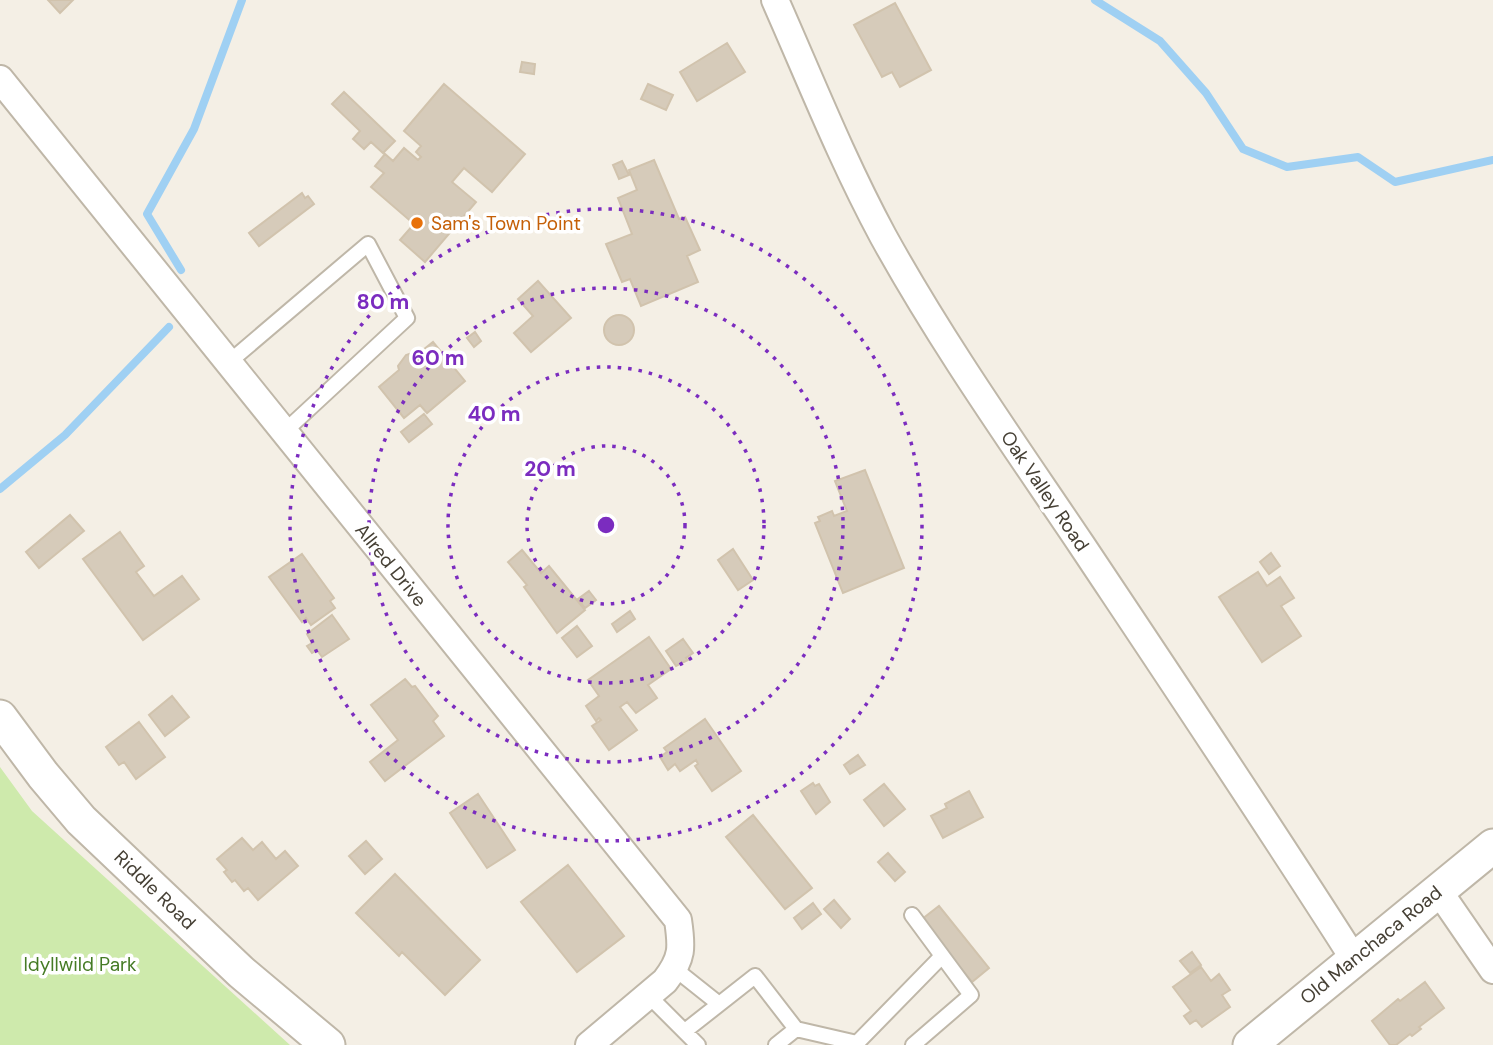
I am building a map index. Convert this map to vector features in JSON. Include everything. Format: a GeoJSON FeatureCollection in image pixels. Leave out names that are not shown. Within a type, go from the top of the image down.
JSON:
{"type":"FeatureCollection","features":[{"type":"Feature","properties":{"kind":"street","name":"Oak Valley Road"},"geometry":{"type":"LineString","coordinates":[[775,0],[834,135],[883,234],[919,298],[980,394],[1249,795],[1354,959]]}},
{"type":"Feature","properties":{"kind":"street","name":"Allred Drive"},"geometry":{"type":"LineString","coordinates":[[0,79],[678,920],[682,948],[675,969]]}},
{"type":"Feature","properties":{"kind":"street","name":"Riddle Road"},"geometry":{"type":"LineString","coordinates":[[0,717],[81,820],[241,972],[328,1045]]}},
{"type":"Feature","properties":{"kind":"street","name":"Old Manchaca Road"},"geometry":{"type":"LineString","coordinates":[[1250,1045],[1493,846]]}},
{"type":"Feature","properties":{"kind":"street"},"geometry":{"type":"LineString","coordinates":[[1438,890],[1493,970]]}},
{"type":"Feature","properties":{"kind":"street"},"geometry":{"type":"LineString","coordinates":[[589,1045],[666,981],[675,969]]}},
{"type":"Feature","properties":{"kind":"lane"},"geometry":{"type":"LineString","coordinates":[[228,363],[368,244],[407,318],[284,432]]}},
{"type":"Feature","properties":{"kind":"lane"},"geometry":{"type":"LineString","coordinates":[[912,915],[971,995],[913,1045]]}},
{"type":"Feature","properties":{"kind":"lane"},"geometry":{"type":"LineString","coordinates":[[685,1031],[755,976],[796,1029],[858,1044],[942,956]]}},
{"type":"Feature","properties":{"kind":"lane"},"geometry":{"type":"LineString","coordinates":[[675,969],[719,1004]]}},
{"type":"Feature","properties":{"kind":"lane"},"geometry":{"type":"LineString","coordinates":[[649,996],[698,1045]]}},
{"type":"Feature","properties":{"kind":"lane"},"geometry":{"type":"LineString","coordinates":[[776,1045],[796,1029]]}},
{"type":"Feature","properties":{"kind":"green space","name":"Idyllwild Park"},"geometry":{"type":"Polygon","coordinates":[[[0,767],[32,811],[290,1045],[0,1045],[0,767]]]}},
{"type":"Feature","properties":{"kind":"building"},"geometry":{"type":"Polygon","coordinates":[[[48,0],[73,0],[60,13],[48,0]]]}},
{"type":"Feature","properties":{"kind":"building"},"geometry":{"type":"Polygon","coordinates":[[[895,3],[931,70],[900,87],[892,72],[882,77],[854,25],[895,3]]]}},
{"type":"Feature","properties":{"kind":"building"},"geometry":{"type":"Polygon","coordinates":[[[727,43],[745,72],[697,101],[680,72],[727,43]]]}},
{"type":"Feature","properties":{"kind":"building"},"geometry":{"type":"Polygon","coordinates":[[[522,62],[535,64],[534,74],[520,72],[522,62]]]}},
{"type":"Feature","properties":{"kind":"building"},"geometry":{"type":"Polygon","coordinates":[[[444,84],[525,154],[492,192],[464,168],[452,182],[476,202],[425,262],[400,240],[414,224],[371,187],[384,173],[375,166],[385,154],[393,161],[404,148],[418,160],[421,157],[416,152],[421,146],[404,131],[444,84]]]}},
{"type":"Feature","properties":{"kind":"building"},"geometry":{"type":"Polygon","coordinates":[[[648,84],[673,95],[666,110],[641,99],[648,84]]]}},
{"type":"Feature","properties":{"kind":"building"},"geometry":{"type":"Polygon","coordinates":[[[344,92],[395,141],[383,153],[371,142],[364,149],[353,139],[360,131],[332,104],[344,92]]]}},
{"type":"Feature","properties":{"kind":"building"},"geometry":{"type":"Polygon","coordinates":[[[654,160],[679,219],[685,217],[700,250],[687,256],[698,282],[641,306],[630,279],[622,282],[606,244],[632,234],[618,198],[637,190],[629,170],[654,160]]]}},
{"type":"Feature","properties":{"kind":"building"},"geometry":{"type":"Polygon","coordinates":[[[622,161],[629,175],[619,179],[613,165],[622,161]]]}},
{"type":"Feature","properties":{"kind":"building"},"geometry":{"type":"Polygon","coordinates":[[[302,193],[314,204],[259,246],[249,233],[302,193]]]}},
{"type":"Feature","properties":{"kind":"building"},"geometry":{"type":"Polygon","coordinates":[[[538,281],[571,318],[531,352],[514,333],[533,316],[518,299],[538,281]]]}},
{"type":"Feature","properties":{"kind":"building"},"geometry":{"type":"Polygon","coordinates":[[[619,315],[625,316],[633,324],[633,336],[625,344],[619,345],[613,344],[605,336],[604,330],[605,324],[613,316],[619,315]]]}},
{"type":"Feature","properties":{"kind":"building"},"geometry":{"type":"Polygon","coordinates":[[[475,332],[481,341],[474,347],[467,338],[475,332]]]}},
{"type":"Feature","properties":{"kind":"building"},"geometry":{"type":"Polygon","coordinates":[[[433,342],[465,381],[427,413],[420,405],[404,418],[379,387],[399,370],[398,366],[406,355],[418,354],[433,342]]]}},
{"type":"Feature","properties":{"kind":"building"},"geometry":{"type":"Polygon","coordinates":[[[424,414],[432,424],[409,442],[401,432],[424,414]]]}},
{"type":"Feature","properties":{"kind":"building"},"geometry":{"type":"Polygon","coordinates":[[[865,470],[904,568],[843,593],[815,523],[820,521],[818,517],[832,511],[834,516],[847,511],[835,481],[865,470]]]}},
{"type":"Feature","properties":{"kind":"building"},"geometry":{"type":"Polygon","coordinates":[[[70,515],[84,531],[39,568],[26,552],[70,515]]]}},
{"type":"Feature","properties":{"kind":"building"},"geometry":{"type":"Polygon","coordinates":[[[120,532],[144,566],[136,572],[154,596],[182,576],[199,599],[143,640],[83,559],[120,532]]]}},
{"type":"Feature","properties":{"kind":"building"},"geometry":{"type":"Polygon","coordinates":[[[733,549],[753,580],[738,590],[718,560],[733,549]]]}},
{"type":"Feature","properties":{"kind":"building"},"geometry":{"type":"Polygon","coordinates":[[[522,550],[541,573],[549,566],[585,610],[557,633],[524,587],[527,585],[508,562],[522,550]]]}},
{"type":"Feature","properties":{"kind":"building"},"geometry":{"type":"Polygon","coordinates":[[[1271,553],[1280,566],[1269,574],[1260,562],[1271,553]]]}},
{"type":"Feature","properties":{"kind":"building"},"geometry":{"type":"Polygon","coordinates":[[[302,554],[334,598],[330,601],[335,608],[311,625],[306,618],[302,622],[269,577],[302,554]]]}},
{"type":"Feature","properties":{"kind":"building"},"geometry":{"type":"Polygon","coordinates":[[[1258,572],[1267,586],[1280,577],[1294,598],[1281,606],[1301,636],[1262,662],[1219,597],[1258,572]]]}},
{"type":"Feature","properties":{"kind":"building"},"geometry":{"type":"Polygon","coordinates":[[[589,591],[596,600],[585,608],[578,599],[589,591]]]}},
{"type":"Feature","properties":{"kind":"building"},"geometry":{"type":"Polygon","coordinates":[[[630,611],[635,619],[617,632],[612,624],[630,611]]]}},
{"type":"Feature","properties":{"kind":"building"},"geometry":{"type":"Polygon","coordinates":[[[332,615],[349,639],[322,657],[317,650],[312,653],[307,646],[312,643],[307,634],[332,615]]]}},
{"type":"Feature","properties":{"kind":"building"},"geometry":{"type":"Polygon","coordinates":[[[577,626],[592,646],[577,657],[562,638],[577,626]]]}},
{"type":"Feature","properties":{"kind":"building"},"geometry":{"type":"Polygon","coordinates":[[[649,637],[671,669],[648,685],[657,698],[636,713],[627,702],[620,707],[637,730],[609,750],[592,726],[601,720],[599,718],[596,721],[586,706],[599,696],[588,680],[649,637]]]}},
{"type":"Feature","properties":{"kind":"building"},"geometry":{"type":"Polygon","coordinates":[[[683,639],[693,653],[686,658],[688,660],[676,666],[666,651],[683,639]]]}},
{"type":"Feature","properties":{"kind":"building"},"geometry":{"type":"Polygon","coordinates":[[[405,679],[412,687],[415,686],[438,716],[433,721],[444,736],[385,781],[370,762],[398,740],[371,705],[405,679]]]}},
{"type":"Feature","properties":{"kind":"building"},"geometry":{"type":"Polygon","coordinates":[[[172,696],[189,717],[165,736],[149,715],[172,696]]]}},
{"type":"Feature","properties":{"kind":"building"},"geometry":{"type":"Polygon","coordinates":[[[705,719],[741,771],[712,791],[695,766],[698,764],[696,760],[680,771],[675,764],[668,770],[660,757],[667,752],[664,748],[705,719]]]}},
{"type":"Feature","properties":{"kind":"building"},"geometry":{"type":"Polygon","coordinates":[[[139,722],[165,757],[136,779],[124,762],[119,765],[106,747],[139,722]]]}},
{"type":"Feature","properties":{"kind":"building"},"geometry":{"type":"Polygon","coordinates":[[[858,755],[865,765],[850,774],[844,765],[858,755]]]}},
{"type":"Feature","properties":{"kind":"building"},"geometry":{"type":"Polygon","coordinates":[[[813,783],[815,786],[819,784],[830,802],[816,814],[801,791],[813,783]]]}},
{"type":"Feature","properties":{"kind":"building"},"geometry":{"type":"Polygon","coordinates":[[[884,784],[905,809],[884,826],[864,800],[884,784]]]}},
{"type":"Feature","properties":{"kind":"building"},"geometry":{"type":"Polygon","coordinates":[[[969,791],[983,817],[943,838],[931,816],[947,808],[945,804],[969,791]]]}},
{"type":"Feature","properties":{"kind":"building"},"geometry":{"type":"Polygon","coordinates":[[[478,794],[515,850],[487,868],[450,813],[478,794]]]}},
{"type":"Feature","properties":{"kind":"building"},"geometry":{"type":"Polygon","coordinates":[[[753,815],[812,888],[785,909],[726,837],[753,815]]]}},
{"type":"Feature","properties":{"kind":"building"},"geometry":{"type":"Polygon","coordinates":[[[242,838],[253,850],[262,842],[276,859],[285,851],[298,866],[258,900],[248,888],[244,891],[235,880],[232,882],[224,872],[227,870],[217,859],[242,838]]]}},
{"type":"Feature","properties":{"kind":"building"},"geometry":{"type":"Polygon","coordinates":[[[366,841],[382,859],[365,874],[349,856],[366,841]]]}},
{"type":"Feature","properties":{"kind":"building"},"geometry":{"type":"Polygon","coordinates":[[[888,853],[905,872],[895,881],[878,862],[888,853]]]}},
{"type":"Feature","properties":{"kind":"building"},"geometry":{"type":"Polygon","coordinates":[[[568,865],[624,936],[577,972],[521,902],[568,865]]]}},
{"type":"Feature","properties":{"kind":"building"},"geometry":{"type":"Polygon","coordinates":[[[395,874],[480,960],[445,995],[402,952],[399,956],[356,913],[395,874]]]}},
{"type":"Feature","properties":{"kind":"building"},"geometry":{"type":"Polygon","coordinates":[[[834,900],[850,919],[841,928],[824,909],[834,900]]]}},
{"type":"Feature","properties":{"kind":"building"},"geometry":{"type":"Polygon","coordinates":[[[813,903],[821,914],[802,929],[794,918],[813,903]]]}},
{"type":"Feature","properties":{"kind":"building"},"geometry":{"type":"Polygon","coordinates":[[[939,906],[989,968],[972,982],[921,920],[939,906]]]}},
{"type":"Feature","properties":{"kind":"building"},"geometry":{"type":"Polygon","coordinates":[[[1192,952],[1201,965],[1190,973],[1180,961],[1192,952]]]}},
{"type":"Feature","properties":{"kind":"building"},"geometry":{"type":"Polygon","coordinates":[[[1201,967],[1211,981],[1219,974],[1230,990],[1222,995],[1230,1007],[1202,1027],[1196,1020],[1190,1024],[1184,1016],[1191,1011],[1173,987],[1201,967]]]}},
{"type":"Feature","properties":{"kind":"building"},"geometry":{"type":"Polygon","coordinates":[[[1425,982],[1444,1008],[1419,1027],[1421,1029],[1412,1036],[1410,1034],[1396,1045],[1390,1045],[1372,1021],[1398,999],[1400,1001],[1425,982]]]}},
{"type":"Feature","properties":{"kind":"waterway"},"geometry":{"type":"LineString","coordinates":[[181,270],[147,214],[194,129],[242,0]]}},
{"type":"Feature","properties":{"kind":"waterway"},"geometry":{"type":"LineString","coordinates":[[1095,0],[1160,41],[1206,93],[1243,149],[1287,167],[1358,157],[1395,182],[1493,160]]}},
{"type":"Feature","properties":{"kind":"waterway"},"geometry":{"type":"LineString","coordinates":[[0,489],[65,435],[169,327]]}},
{"type":"Feature","properties":{"kind":"place","name":"Sam's Town Point"},"geometry":{"type":"Point","coordinates":[417,223]}}]}
